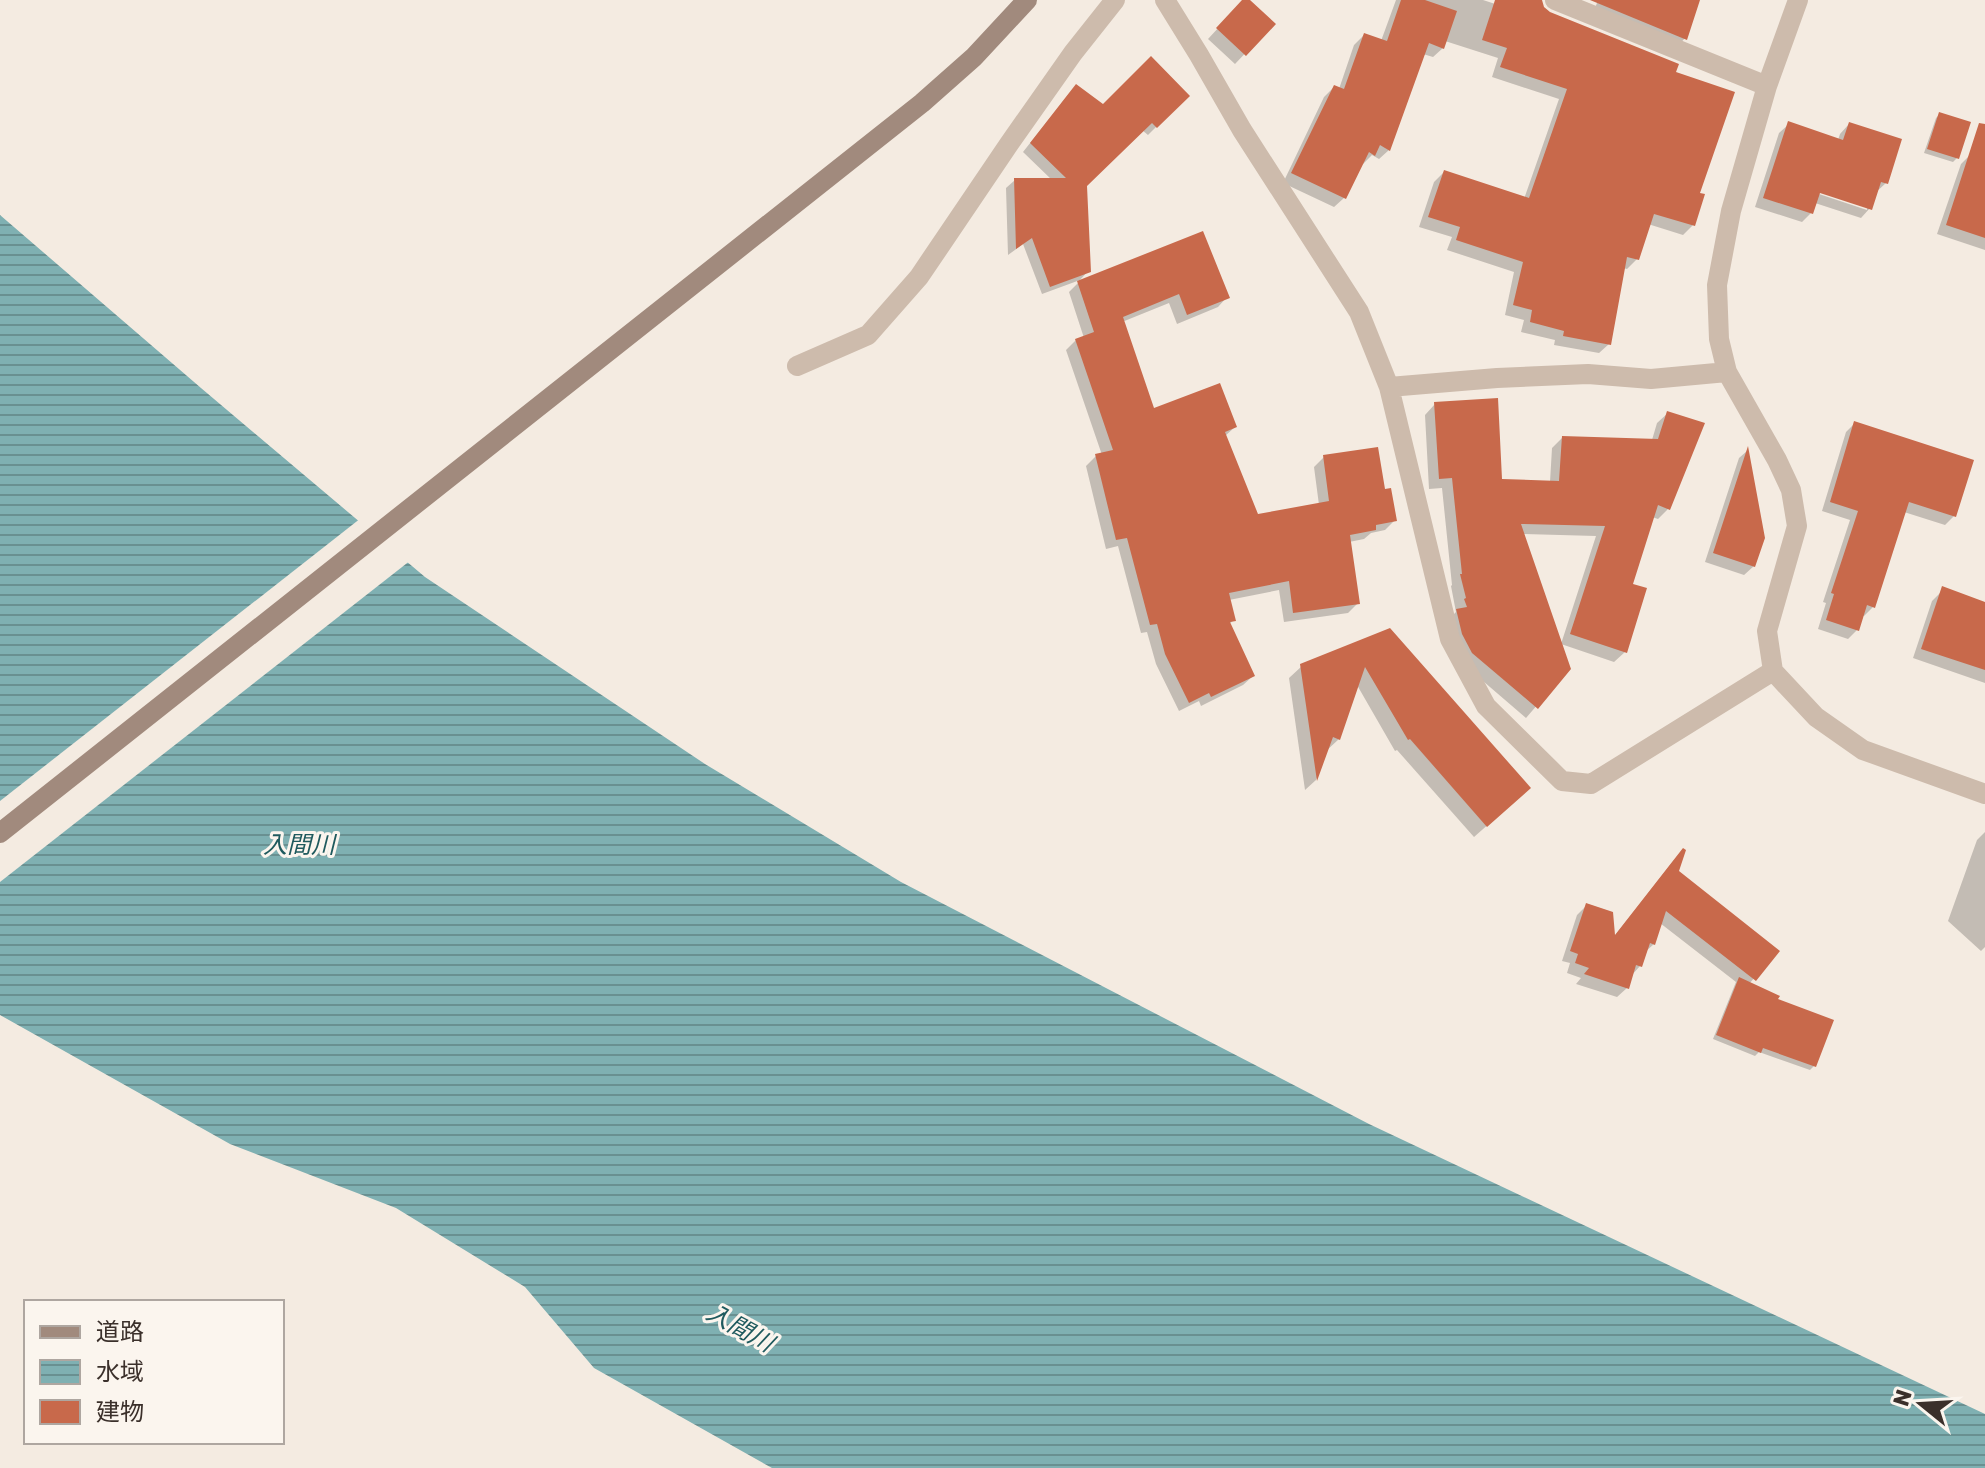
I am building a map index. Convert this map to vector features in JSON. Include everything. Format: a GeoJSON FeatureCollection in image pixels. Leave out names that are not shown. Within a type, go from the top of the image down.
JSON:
{"type":"FeatureCollection","features":[{"type":"Feature","properties":{"kind":"street"},"geometry":{"type":"LineString","coordinates":[[0,833],[922,103],[974,57],[1027,0]]}},
{"type":"Feature","properties":{"kind":"street"},"geometry":{"type":"LineString","coordinates":[[797,366],[868,335],[919,277],[1055,79],[1115,0]]}},
{"type":"Feature","properties":{"kind":"street"},"geometry":{"type":"LineString","coordinates":[[1165,0],[1242,130],[1359,312],[1389,387],[1450,639],[1486,706],[1562,781],[1591,784],[1773,671]]}},
{"type":"Feature","properties":{"kind":"street"},"geometry":{"type":"LineString","coordinates":[[1555,0],[1767,86]]}},
{"type":"Feature","properties":{"kind":"street"},"geometry":{"type":"LineString","coordinates":[[1798,0],[1767,86],[1731,211],[1717,285],[1719,339],[1727,372],[1791,490],[1797,526],[1767,631],[1773,671],[1816,717],[1863,750],[1985,794]]}},
{"type":"Feature","properties":{"kind":"street"},"geometry":{"type":"LineString","coordinates":[[1389,387],[1588,374],[1651,379],[1727,372]]}},
{"type":"Feature","properties":{"kind":"water","name":"入間川"},"geometry":{"type":"Polygon","coordinates":[[[0,215],[425,577],[705,764],[901,882],[1369,1124],[1985,1414],[1985,1468],[772,1468],[594,1368],[525,1287],[396,1208],[230,1144],[0,1015],[0,215]]]}},
{"type":"Feature","properties":{"kind":"pier"},"geometry":{"type":"Polygon","coordinates":[[[361,518],[411,560],[0,882],[0,801],[361,518]]]}},
{"type":"Feature","properties":{"kind":"building"},"geometry":{"type":"Polygon","coordinates":[[[1242,0],[1250,0],[1276,24],[1246,56],[1216,28],[1242,0]]]}},
{"type":"Feature","properties":{"kind":"building"},"geometry":{"type":"Polygon","coordinates":[[[1401,0],[1425,0],[1457,11],[1444,49],[1429,43],[1390,151],[1380,145],[1375,156],[1369,152],[1346,199],[1291,173],[1334,85],[1344,89],[1364,33],[1387,41],[1401,0]]]}},
{"type":"Feature","properties":{"kind":"building"},"geometry":{"type":"Polygon","coordinates":[[[1495,0],[1542,0],[1550,12],[1679,64],[1676,72],[1735,92],[1700,193],[1705,194],[1695,226],[1654,214],[1639,260],[1627,257],[1611,345],[1563,336],[1564,331],[1530,322],[1532,310],[1513,305],[1523,262],[1456,240],[1460,227],[1428,217],[1444,170],[1529,198],[1567,89],[1500,67],[1507,48],[1482,40],[1495,0]]]}},
{"type":"Feature","properties":{"kind":"building"},"geometry":{"type":"Polygon","coordinates":[[[1590,0],[1700,0],[1687,40],[1590,0]]]}},
{"type":"Feature","properties":{"kind":"building"},"geometry":{"type":"Polygon","coordinates":[[[1151,56],[1190,96],[1157,128],[1152,123],[1087,186],[1091,272],[1050,287],[1032,238],[1016,249],[1014,178],[1066,178],[1030,143],[1076,84],[1103,104],[1151,56]]]}},
{"type":"Feature","properties":{"kind":"building"},"geometry":{"type":"Polygon","coordinates":[[[1939,112],[1971,122],[1959,159],[1927,149],[1939,112]]]}},
{"type":"Feature","properties":{"kind":"building"},"geometry":{"type":"Polygon","coordinates":[[[1788,121],[1843,140],[1849,122],[1902,139],[1888,184],[1881,182],[1872,210],[1820,193],[1813,214],[1763,198],[1788,121]]]}},
{"type":"Feature","properties":{"kind":"building"},"geometry":{"type":"Polygon","coordinates":[[[1979,123],[1985,124],[1985,238],[1946,225],[1979,123]]]}},
{"type":"Feature","properties":{"kind":"building"},"geometry":{"type":"Polygon","coordinates":[[[1203,231],[1230,298],[1187,315],[1179,294],[1123,317],[1154,408],[1220,383],[1237,427],[1225,432],[1258,514],[1329,501],[1323,455],[1378,447],[1385,489],[1391,488],[1397,521],[1376,525],[1376,530],[1350,535],[1360,604],[1293,613],[1289,581],[1229,593],[1236,621],[1230,622],[1255,676],[1211,697],[1209,693],[1189,703],[1165,654],[1157,624],[1150,625],[1127,538],[1116,540],[1095,454],[1113,450],[1075,339],[1094,332],[1077,281],[1203,231]]]}},
{"type":"Feature","properties":{"kind":"building"},"geometry":{"type":"Polygon","coordinates":[[[1498,398],[1502,479],[1559,481],[1562,436],[1658,439],[1667,411],[1705,423],[1670,510],[1658,505],[1633,584],[1647,588],[1627,653],[1570,634],[1605,526],[1521,524],[1571,669],[1538,709],[1472,653],[1462,634],[1456,609],[1467,607],[1460,574],[1452,478],[1439,479],[1434,402],[1498,398]]]}},
{"type":"Feature","properties":{"kind":"building"},"geometry":{"type":"Polygon","coordinates":[[[1854,421],[1974,460],[1956,517],[1909,502],[1875,608],[1867,605],[1859,631],[1826,620],[1834,594],[1831,593],[1858,511],[1830,502],[1854,421]]]}},
{"type":"Feature","properties":{"kind":"building"},"geometry":{"type":"Polygon","coordinates":[[[1748,446],[1765,538],[1755,567],[1713,553],[1748,446]]]}},
{"type":"Feature","properties":{"kind":"building"},"geometry":{"type":"Polygon","coordinates":[[[1942,586],[1985,602],[1985,670],[1921,649],[1942,586]]]}},
{"type":"Feature","properties":{"kind":"building"},"geometry":{"type":"Polygon","coordinates":[[[1390,628],[1531,788],[1487,827],[1408,740],[1365,667],[1340,740],[1333,737],[1317,781],[1300,664],[1390,628]]]}},
{"type":"Feature","properties":{"kind":"building"},"geometry":{"type":"Polygon","coordinates":[[[1683,848],[1686,850],[1679,871],[1780,951],[1756,981],[1666,911],[1655,945],[1650,943],[1642,967],[1636,965],[1629,989],[1584,974],[1589,968],[1575,963],[1578,954],[1570,951],[1586,903],[1613,912],[1615,935],[1683,848]]]}},
{"type":"Feature","properties":{"kind":"building"},"geometry":{"type":"Polygon","coordinates":[[[1739,977],[1780,996],[1778,999],[1834,1020],[1816,1067],[1763,1048],[1761,1053],[1716,1035],[1739,977]]]}}]}
